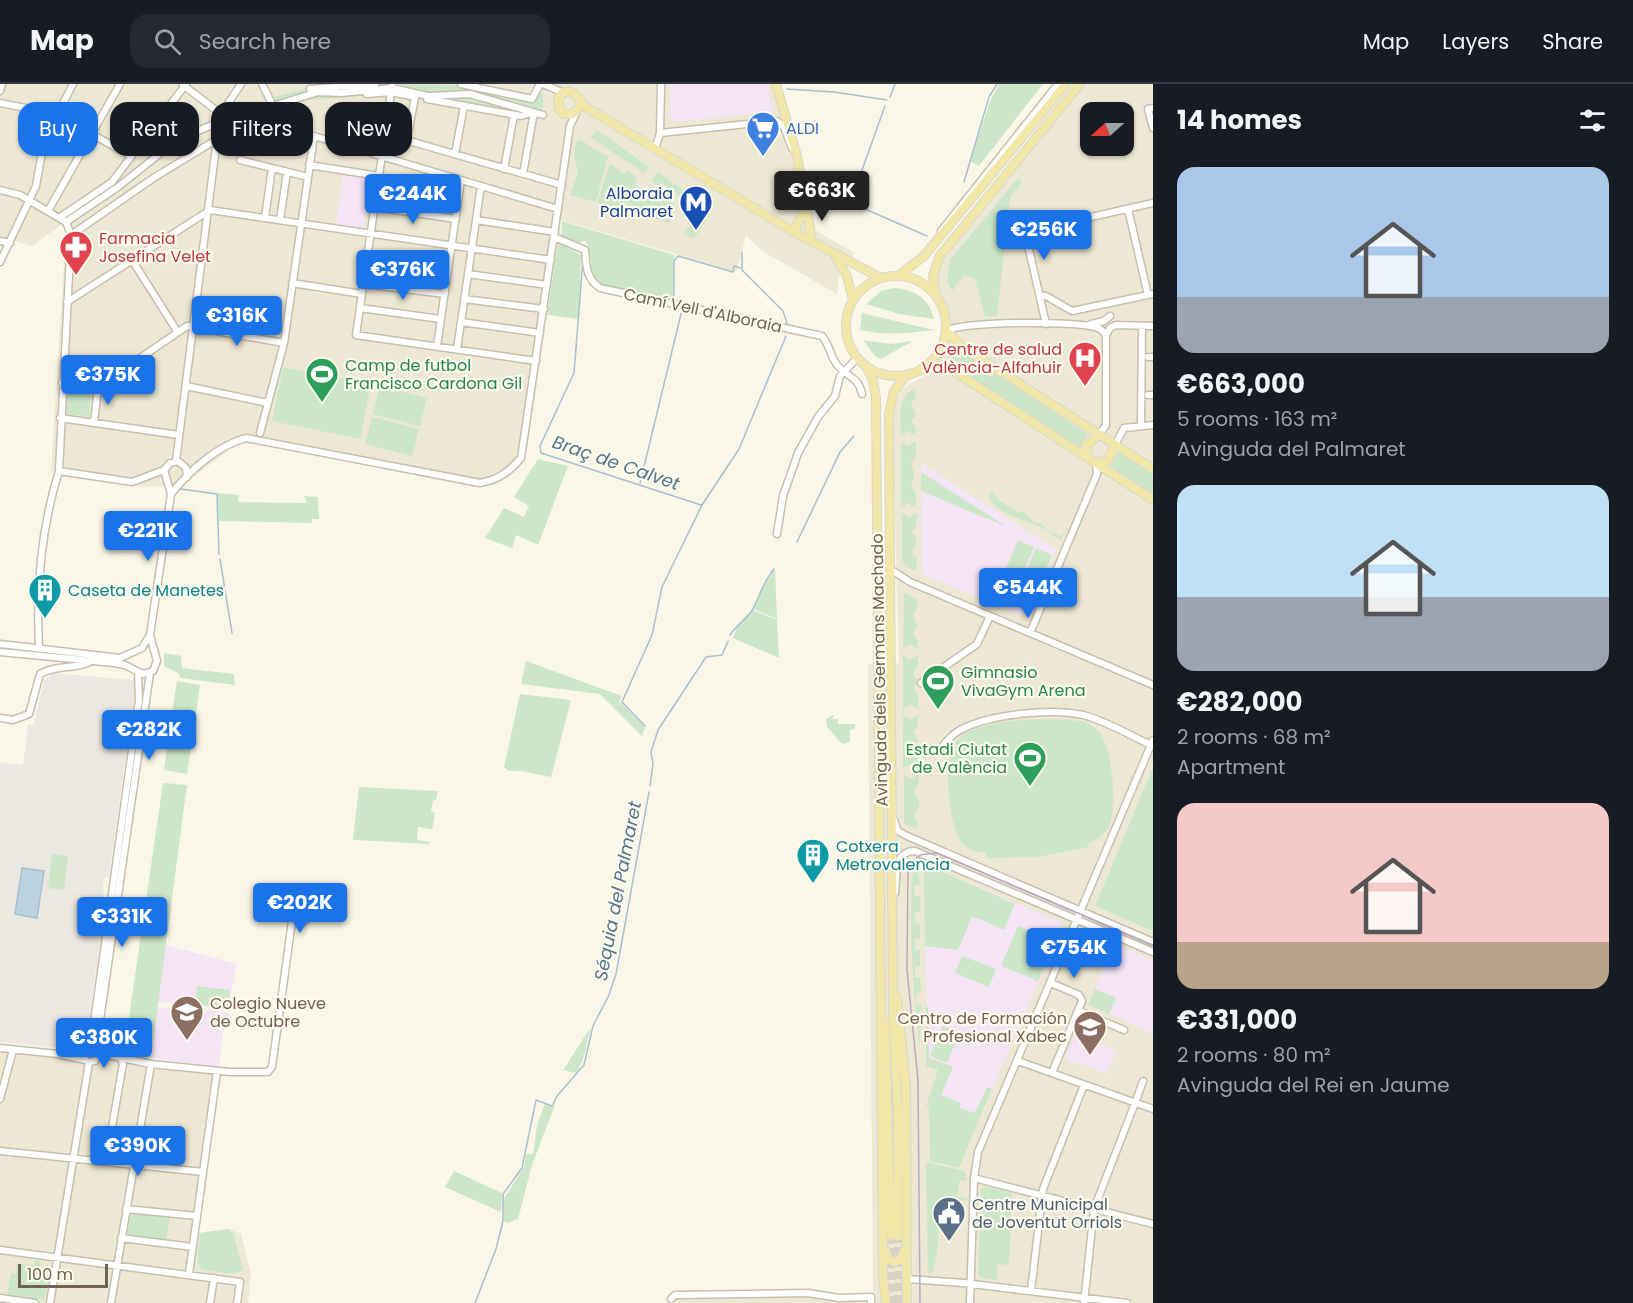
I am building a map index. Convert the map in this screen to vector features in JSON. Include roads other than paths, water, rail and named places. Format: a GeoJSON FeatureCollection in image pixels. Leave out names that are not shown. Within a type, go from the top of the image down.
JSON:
{"type":"FeatureCollection","features":[{"type":"Feature","properties":{"kind":"main road"},"geometry":{"type":"LineString","coordinates":[[776,84],[797,156],[812,242]]}},
{"type":"Feature","properties":{"kind":"main road"},"geometry":{"type":"LineString","coordinates":[[898,276],[914,266],[932,246],[1066,84]]}},
{"type":"Feature","properties":{"kind":"main road"},"geometry":{"type":"LineString","coordinates":[[935,294],[933,276],[939,257],[1080,84]]}},
{"type":"Feature","properties":{"kind":"main road"},"geometry":{"type":"LineString","coordinates":[[587,108],[564,114],[558,109],[565,92],[575,94],[587,108],[655,149],[834,255],[881,278]]}},
{"type":"Feature","properties":{"kind":"main road"},"geometry":{"type":"LineString","coordinates":[[577,111],[579,100]]}},
{"type":"Feature","properties":{"kind":"main road"},"geometry":{"type":"LineString","coordinates":[[794,232],[806,206]]}},
{"type":"Feature","properties":{"kind":"main road"},"geometry":{"type":"LineString","coordinates":[[834,255],[846,272],[853,300],[846,329],[851,348],[857,358],[880,374],[906,376]]}},
{"type":"Feature","properties":{"kind":"main road"},"geometry":{"type":"LineString","coordinates":[[853,300],[865,287],[881,278],[898,276],[915,279],[935,294],[944,309],[947,332],[942,348],[929,365],[906,376],[894,391],[889,414],[894,975],[906,1087],[907,1303]]}},
{"type":"Feature","properties":{"kind":"main road"},"geometry":{"type":"LineString","coordinates":[[947,332],[965,349],[1153,469]]}},
{"type":"Feature","properties":{"kind":"main road"},"geometry":{"type":"LineString","coordinates":[[929,365],[952,370],[1153,500]]}},
{"type":"Feature","properties":{"kind":"main road","name":"Avinguda dels Germans Machado"},"geometry":{"type":"LineString","coordinates":[[866,366],[873,380],[876,398],[883,1242],[886,1303]]}},
{"type":"Feature","properties":{"kind":"main road"},"geometry":{"type":"LineString","coordinates":[[1088,458],[1086,445],[1100,435]]}},
{"type":"Feature","properties":{"kind":"main road"},"geometry":{"type":"LineString","coordinates":[[1096,463],[1108,460],[1115,446]]}},
{"type":"Feature","properties":{"kind":"main road","name":"Avinguda dels Germans Machado"},"geometry":{"type":"LineString","coordinates":[[882,975],[895,1236],[894,975]]}},
{"type":"Feature","properties":{"kind":"main road"},"geometry":{"type":"LineString","coordinates":[[883,1242],[888,1259],[894,1262],[903,1255],[906,1241]]}},
{"type":"Feature","properties":{"kind":"street"},"geometry":{"type":"LineString","coordinates":[[0,91],[2,84]]}},
{"type":"Feature","properties":{"kind":"street"},"geometry":{"type":"LineString","coordinates":[[63,102],[73,84]]}},
{"type":"Feature","properties":{"kind":"street"},"geometry":{"type":"LineString","coordinates":[[98,122],[120,84]]}},
{"type":"Feature","properties":{"kind":"street"},"geometry":{"type":"LineString","coordinates":[[229,102],[241,84]]}},
{"type":"Feature","properties":{"kind":"street"},"geometry":{"type":"LineString","coordinates":[[262,84],[271,102]]}},
{"type":"Feature","properties":{"kind":"street"},"geometry":{"type":"LineString","coordinates":[[286,102],[318,92],[375,84]]}},
{"type":"Feature","properties":{"kind":"street"},"geometry":{"type":"LineString","coordinates":[[461,84],[532,99],[544,85],[565,92]]}},
{"type":"Feature","properties":{"kind":"street"},"geometry":{"type":"LineString","coordinates":[[655,149],[660,133],[661,84]]}},
{"type":"Feature","properties":{"kind":"street"},"geometry":{"type":"LineString","coordinates":[[932,246],[947,221],[1058,84]]}},
{"type":"Feature","properties":{"kind":"street"},"geometry":{"type":"LineString","coordinates":[[171,102],[184,85],[211,106]]}},
{"type":"Feature","properties":{"kind":"street"},"geometry":{"type":"LineString","coordinates":[[310,89],[319,85],[341,88],[392,88],[428,96],[470,94],[543,115]]}},
{"type":"Feature","properties":{"kind":"street"},"geometry":{"type":"LineString","coordinates":[[392,88],[415,97],[514,115],[535,112]]}},
{"type":"Feature","properties":{"kind":"street"},"geometry":{"type":"LineString","coordinates":[[412,114],[415,97]]}},
{"type":"Feature","properties":{"kind":"street"},"geometry":{"type":"LineString","coordinates":[[0,103],[18,107]]}},
{"type":"Feature","properties":{"kind":"street"},"geometry":{"type":"LineString","coordinates":[[456,154],[464,106]]}},
{"type":"Feature","properties":{"kind":"street"},"geometry":{"type":"LineString","coordinates":[[1151,108],[1153,128]]}},
{"type":"Feature","properties":{"kind":"street"},"geometry":{"type":"LineString","coordinates":[[171,494],[196,468],[231,442],[246,438],[480,483],[496,480],[508,474],[521,458],[570,126],[577,111]]}},
{"type":"Feature","properties":{"kind":"street"},"geometry":{"type":"LineString","coordinates":[[523,174],[535,112]]}},
{"type":"Feature","properties":{"kind":"street"},"geometry":{"type":"LineString","coordinates":[[564,114],[570,126]]}},
{"type":"Feature","properties":{"kind":"street"},"geometry":{"type":"LineString","coordinates":[[504,169],[514,115]]}},
{"type":"Feature","properties":{"kind":"street"},"geometry":{"type":"LineString","coordinates":[[660,133],[777,121],[784,127],[797,156]]}},
{"type":"Feature","properties":{"kind":"street"},"geometry":{"type":"LineString","coordinates":[[66,222],[118,187],[177,140],[211,126]]}},
{"type":"Feature","properties":{"kind":"street"},"geometry":{"type":"LineString","coordinates":[[260,433],[284,343],[314,136],[325,139]]}},
{"type":"Feature","properties":{"kind":"street"},"geometry":{"type":"LineString","coordinates":[[412,142],[562,185]]}},
{"type":"Feature","properties":{"kind":"street"},"geometry":{"type":"LineString","coordinates":[[71,235],[154,177],[211,144]]}},
{"type":"Feature","properties":{"kind":"street"},"geometry":{"type":"LineString","coordinates":[[0,262],[36,186],[41,156]]}},
{"type":"Feature","properties":{"kind":"street"},"geometry":{"type":"LineString","coordinates":[[48,211],[79,156]]}},
{"type":"Feature","properties":{"kind":"street"},"geometry":{"type":"LineString","coordinates":[[59,218],[112,182],[131,156]]}},
{"type":"Feature","properties":{"kind":"street"},"geometry":{"type":"LineString","coordinates":[[176,461],[215,156]]}},
{"type":"Feature","properties":{"kind":"street"},"geometry":{"type":"LineString","coordinates":[[536,361],[356,335],[382,156],[558,209]]}},
{"type":"Feature","properties":{"kind":"street"},"geometry":{"type":"LineString","coordinates":[[240,160],[308,177]]}},
{"type":"Feature","properties":{"kind":"street"},"geometry":{"type":"LineString","coordinates":[[309,165],[379,176]]}},
{"type":"Feature","properties":{"kind":"street"},"geometry":{"type":"LineString","coordinates":[[265,218],[272,168]]}},
{"type":"Feature","properties":{"kind":"street"},"geometry":{"type":"LineString","coordinates":[[280,220],[287,172]]}},
{"type":"Feature","properties":{"kind":"street"},"geometry":{"type":"LineString","coordinates":[[437,346],[461,180]]}},
{"type":"Feature","properties":{"kind":"street"},"geometry":{"type":"LineString","coordinates":[[457,349],[481,186]]}},
{"type":"Feature","properties":{"kind":"street"},"geometry":{"type":"LineString","coordinates":[[0,190],[20,195],[66,222],[71,235],[59,471],[53,485],[40,557],[37,612],[39,648]]}},
{"type":"Feature","properties":{"kind":"street"},"geometry":{"type":"LineString","coordinates":[[1046,324],[1025,232],[1153,202]]}},
{"type":"Feature","properties":{"kind":"street"},"geometry":{"type":"LineString","coordinates":[[374,207],[456,219]]}},
{"type":"Feature","properties":{"kind":"street"},"geometry":{"type":"LineString","coordinates":[[1040,296],[1046,296],[1072,312],[1151,295],[1128,209]]}},
{"type":"Feature","properties":{"kind":"street"},"geometry":{"type":"LineString","coordinates":[[67,302],[210,210],[551,260]]}},
{"type":"Feature","properties":{"kind":"street"},"geometry":{"type":"LineString","coordinates":[[476,220],[555,234]]}},
{"type":"Feature","properties":{"kind":"street","name":"Camí Vell d'Alboraia"},"geometry":{"type":"LineString","coordinates":[[555,234],[585,250],[588,276],[600,288],[822,336],[843,371]]}},
{"type":"Feature","properties":{"kind":"street"},"geometry":{"type":"LineString","coordinates":[[0,241],[9,243]]}},
{"type":"Feature","properties":{"kind":"street"},"geometry":{"type":"LineString","coordinates":[[132,260],[177,331]]}},
{"type":"Feature","properties":{"kind":"street"},"geometry":{"type":"LineString","coordinates":[[367,260],[448,270]]}},
{"type":"Feature","properties":{"kind":"street"},"geometry":{"type":"LineString","coordinates":[[468,274],[547,285]]}},
{"type":"Feature","properties":{"kind":"street"},"geometry":{"type":"LineString","coordinates":[[292,283],[362,294]]}},
{"type":"Feature","properties":{"kind":"street"},"geometry":{"type":"LineString","coordinates":[[363,284],[445,294]]}},
{"type":"Feature","properties":{"kind":"street"},"geometry":{"type":"LineString","coordinates":[[464,299],[544,309]]}},
{"type":"Feature","properties":{"kind":"street"},"geometry":{"type":"LineString","coordinates":[[1108,304],[1110,316],[1116,326]]}},
{"type":"Feature","properties":{"kind":"street"},"geometry":{"type":"LineString","coordinates":[[360,308],[441,319]]}},
{"type":"Feature","properties":{"kind":"street"},"geometry":{"type":"LineString","coordinates":[[1082,326],[1104,321],[1110,316]]}},
{"type":"Feature","properties":{"kind":"street"},"geometry":{"type":"LineString","coordinates":[[461,322],[540,333]]}},
{"type":"Feature","properties":{"kind":"street"},"geometry":{"type":"LineString","coordinates":[[947,332],[963,325],[1046,324],[1096,327],[1106,334]]}},
{"type":"Feature","properties":{"kind":"street"},"geometry":{"type":"LineString","coordinates":[[62,383],[98,387],[187,326],[284,343]]}},
{"type":"Feature","properties":{"kind":"street"},"geometry":{"type":"LineString","coordinates":[[1100,435],[1106,425],[1106,334],[1110,328],[1116,326],[1153,326]]}},
{"type":"Feature","properties":{"kind":"street"},"geometry":{"type":"LineString","coordinates":[[1141,425],[1142,326]]}},
{"type":"Feature","properties":{"kind":"street"},"geometry":{"type":"LineString","coordinates":[[777,534],[783,496],[792,466],[809,432],[835,396],[843,371],[857,358]]}},
{"type":"Feature","properties":{"kind":"street"},"geometry":{"type":"LineString","coordinates":[[843,371],[854,377],[861,385],[862,393]]}},
{"type":"Feature","properties":{"kind":"street"},"geometry":{"type":"LineString","coordinates":[[186,386],[268,403]]}},
{"type":"Feature","properties":{"kind":"street"},"geometry":{"type":"LineString","coordinates":[[94,423],[98,387]]}},
{"type":"Feature","properties":{"kind":"street"},"geometry":{"type":"LineString","coordinates":[[60,418],[179,435]]}},
{"type":"Feature","properties":{"kind":"street"},"geometry":{"type":"LineString","coordinates":[[1115,446],[1124,428],[1153,425]]}},
{"type":"Feature","properties":{"kind":"street"},"geometry":{"type":"LineString","coordinates":[[176,461],[186,468],[196,468]]}},
{"type":"Feature","properties":{"kind":"street"},"geometry":{"type":"LineString","coordinates":[[59,471],[132,482],[164,470],[170,463],[176,461]]}},
{"type":"Feature","properties":{"kind":"street"},"geometry":{"type":"LineString","coordinates":[[1030,633],[1097,474],[1096,463]]}},
{"type":"Feature","properties":{"kind":"street"},"geometry":{"type":"LineString","coordinates":[[186,468],[187,477]]}},
{"type":"Feature","properties":{"kind":"street"},"geometry":{"type":"LineString","coordinates":[[0,1048],[58,1054],[87,1061],[95,1060],[98,1052],[150,673],[157,664],[150,635],[171,494],[169,484],[164,477],[164,470]]}},
{"type":"Feature","properties":{"kind":"street"},"geometry":{"type":"LineString","coordinates":[[169,484],[178,485]]}},
{"type":"Feature","properties":{"kind":"street"},"geometry":{"type":"LineString","coordinates":[[890,569],[910,582],[1153,685]]}},
{"type":"Feature","properties":{"kind":"street"},"geometry":{"type":"LineString","coordinates":[[921,682],[978,644],[990,616]]}},
{"type":"Feature","properties":{"kind":"street"},"geometry":{"type":"LineString","coordinates":[[0,644],[120,658],[134,654],[142,648],[150,635]]}},
{"type":"Feature","properties":{"kind":"street"},"geometry":{"type":"LineString","coordinates":[[142,648],[153,651]]}},
{"type":"Feature","properties":{"kind":"street"},"geometry":{"type":"LineString","coordinates":[[0,652],[125,665],[136,671],[150,673]]}},
{"type":"Feature","properties":{"kind":"street"},"geometry":{"type":"LineString","coordinates":[[50,1303],[75,1159],[87,1061],[84,1050],[93,1029],[139,700],[136,671],[131,662],[134,654]]}},
{"type":"Feature","properties":{"kind":"street"},"geometry":{"type":"LineString","coordinates":[[0,718],[13,720],[29,714],[40,674],[52,667],[77,667],[90,662]]}},
{"type":"Feature","properties":{"kind":"street"},"geometry":{"type":"LineString","coordinates":[[940,749],[954,734],[974,724],[1010,716],[1057,713],[1083,715],[1152,742],[978,1152],[974,1178],[970,1303]]}},
{"type":"Feature","properties":{"kind":"street"},"geometry":{"type":"LineString","coordinates":[[892,809],[896,827],[901,833],[1153,942]]}},
{"type":"Feature","properties":{"kind":"street"},"geometry":{"type":"LineString","coordinates":[[893,909],[898,859],[904,853],[915,850],[1153,952]]}},
{"type":"Feature","properties":{"kind":"street"},"geometry":{"type":"LineString","coordinates":[[58,1054],[90,1047],[98,1052],[151,1064],[217,1071],[262,1074],[268,1072],[272,1067],[292,921]]}},
{"type":"Feature","properties":{"kind":"street"},"geometry":{"type":"LineString","coordinates":[[1051,982],[1082,998],[1079,1011],[1052,1073]]}},
{"type":"Feature","properties":{"kind":"street"},"geometry":{"type":"LineString","coordinates":[[1079,1011],[1124,1030]]}},
{"type":"Feature","properties":{"kind":"street"},"geometry":{"type":"LineString","coordinates":[[0,1099],[12,1050]]}},
{"type":"Feature","properties":{"kind":"street"},"geometry":{"type":"LineString","coordinates":[[112,1127],[123,1064],[120,1056]]}},
{"type":"Feature","properties":{"kind":"street"},"geometry":{"type":"LineString","coordinates":[[123,1064],[129,1059]]}},
{"type":"Feature","properties":{"kind":"street"},"geometry":{"type":"LineString","coordinates":[[1018,1061],[1136,1101],[1153,1109]]}},
{"type":"Feature","properties":{"kind":"street"},"geometry":{"type":"LineString","coordinates":[[111,1303],[151,1064]]}},
{"type":"Feature","properties":{"kind":"street"},"geometry":{"type":"LineString","coordinates":[[189,1274],[217,1071]]}},
{"type":"Feature","properties":{"kind":"street"},"geometry":{"type":"LineString","coordinates":[[1084,1300],[1094,1209],[1143,1081]]}},
{"type":"Feature","properties":{"kind":"street"},"geometry":{"type":"LineString","coordinates":[[1031,1291],[1042,1195],[1084,1085]]}},
{"type":"Feature","properties":{"kind":"street"},"geometry":{"type":"LineString","coordinates":[[0,1151],[204,1172]]}},
{"type":"Feature","properties":{"kind":"street"},"geometry":{"type":"LineString","coordinates":[[974,1178],[1153,1224]]}},
{"type":"Feature","properties":{"kind":"street"},"geometry":{"type":"LineString","coordinates":[[126,1209],[197,1216]]}},
{"type":"Feature","properties":{"kind":"street"},"geometry":{"type":"LineString","coordinates":[[121,1238],[192,1246]]}},
{"type":"Feature","properties":{"kind":"street"},"geometry":{"type":"LineString","coordinates":[[0,1250],[240,1282],[237,1303]]}},
{"type":"Feature","properties":{"kind":"street"},"geometry":{"type":"LineString","coordinates":[[210,1303],[214,1278]]}},
{"type":"Feature","properties":{"kind":"street"},"geometry":{"type":"LineString","coordinates":[[907,1279],[972,1284],[1084,1300],[1127,1303]]}},
{"type":"Feature","properties":{"kind":"street"},"geometry":{"type":"LineString","coordinates":[[671,1299],[675,1295],[808,1293],[839,1301],[871,1297],[871,1303]]}},
{"type":"Feature","properties":{"kind":"street"},"geometry":{"type":"LineString","coordinates":[[0,1298],[35,1303]]}},
{"type":"Feature","properties":{"kind":"water"},"geometry":{"type":"Polygon","coordinates":[[[22,868],[44,871],[37,918],[15,914],[22,868]]]}},
{"type":"Feature","properties":{"kind":"waterway"},"geometry":{"type":"LineString","coordinates":[[890,97],[895,84]]}},
{"type":"Feature","properties":{"kind":"waterway"},"geometry":{"type":"LineString","coordinates":[[964,182],[989,97],[997,84]]}},
{"type":"Feature","properties":{"kind":"waterway"},"geometry":{"type":"LineString","coordinates":[[787,89],[834,92],[887,100]]}},
{"type":"Feature","properties":{"kind":"waterway"},"geometry":{"type":"LineString","coordinates":[[852,198],[885,106]]}},
{"type":"Feature","properties":{"kind":"waterway"},"geometry":{"type":"LineString","coordinates":[[858,206],[927,236]]}},
{"type":"Feature","properties":{"kind":"waterway","name":"Séquia del Palmaret"},"geometry":{"type":"LineString","coordinates":[[742,252],[742,270],[783,311],[787,323]]}},
{"type":"Feature","properties":{"kind":"waterway"},"geometry":{"type":"LineString","coordinates":[[674,301],[674,261],[678,256],[733,272],[734,266],[740,268]]}},
{"type":"Feature","properties":{"kind":"waterway","name":"Braç de Calvet"},"geometry":{"type":"LineString","coordinates":[[583,260],[574,373],[540,446],[541,453],[701,505]]}},
{"type":"Feature","properties":{"kind":"waterway"},"geometry":{"type":"LineString","coordinates":[[640,483],[682,310]]}},
{"type":"Feature","properties":{"kind":"waterway","name":"Séquia del Palmaret"},"geometry":{"type":"LineString","coordinates":[[645,726],[622,702],[652,635],[662,587],[702,505],[739,449],[786,336]]}},
{"type":"Feature","properties":{"kind":"waterway"},"geometry":{"type":"LineString","coordinates":[[797,542],[840,452],[854,436]]}},
{"type":"Feature","properties":{"kind":"waterway"},"geometry":{"type":"LineString","coordinates":[[181,489],[217,494],[219,554]]}},
{"type":"Feature","properties":{"kind":"waterway"},"geometry":{"type":"LineString","coordinates":[[220,559],[232,633]]}},
{"type":"Feature","properties":{"kind":"waterway"},"geometry":{"type":"LineString","coordinates":[[730,635],[753,609],[764,584],[774,569]]}},
{"type":"Feature","properties":{"kind":"waterway"},"geometry":{"type":"LineString","coordinates":[[650,786],[653,763],[651,752],[658,730],[706,657],[722,655],[728,641]]}},
{"type":"Feature","properties":{"kind":"waterway","name":"Séquia del Palmaret"},"geometry":{"type":"LineString","coordinates":[[475,1303],[496,1249],[503,1221],[503,1194],[522,1168],[536,1100],[552,1106],[557,1096],[584,1065],[593,1026],[609,995],[616,974],[649,792]]}},
{"type":"Feature","properties":{"kind":"tunnel"},"geometry":{"type":"LineString","coordinates":[[891,1236],[891,1303]]}},
{"type":"Feature","properties":{"kind":"tunnel"},"geometry":{"type":"LineString","coordinates":[[898,1236],[898,1303]]}},
{"type":"Feature","properties":{"kind":"tram line"},"geometry":{"type":"LineString","coordinates":[[920,1303],[918,1081],[907,969],[908,867],[920,855],[937,853],[1153,945]]}},
{"type":"Feature","properties":{"kind":"place","name":"ALDI"},"geometry":{"type":"Point","coordinates":[763,157]}},
{"type":"Feature","properties":{"kind":"place","name":"Alboraia Palmaret"},"geometry":{"type":"Point","coordinates":[696,231]}},
{"type":"Feature","properties":{"kind":"place","name":"Farmacia Josefina Velet"},"geometry":{"type":"Point","coordinates":[76,276]}},
{"type":"Feature","properties":{"kind":"place","name":"Centre de salud València-Alfahuir"},"geometry":{"type":"Point","coordinates":[1085,387]}},
{"type":"Feature","properties":{"kind":"place","name":"Camp de futbol Francisco Cardona Gil"},"geometry":{"type":"Point","coordinates":[322,403]}},
{"type":"Feature","properties":{"kind":"place","name":"Caseta de Manetes"},"geometry":{"type":"Point","coordinates":[45,619]}},
{"type":"Feature","properties":{"kind":"place","name":"Gimnasio VivaGym Arena"},"geometry":{"type":"Point","coordinates":[938,710]}},
{"type":"Feature","properties":{"kind":"place","name":"Estadi Ciutat de València"},"geometry":{"type":"Point","coordinates":[1030,787]}},
{"type":"Feature","properties":{"kind":"place","name":"Cotxera Metrovalencia"},"geometry":{"type":"Point","coordinates":[813,884]}},
{"type":"Feature","properties":{"kind":"place","name":"Colegio Nueve de Octubre"},"geometry":{"type":"Point","coordinates":[187,1041]}},
{"type":"Feature","properties":{"kind":"place","name":"Centro de Formación Profesional Xabec"},"geometry":{"type":"Point","coordinates":[1090,1056]}},
{"type":"Feature","properties":{"kind":"place","name":"Centre Municipal de Joventut Orriols"},"geometry":{"type":"Point","coordinates":[949,1242]}}]}
